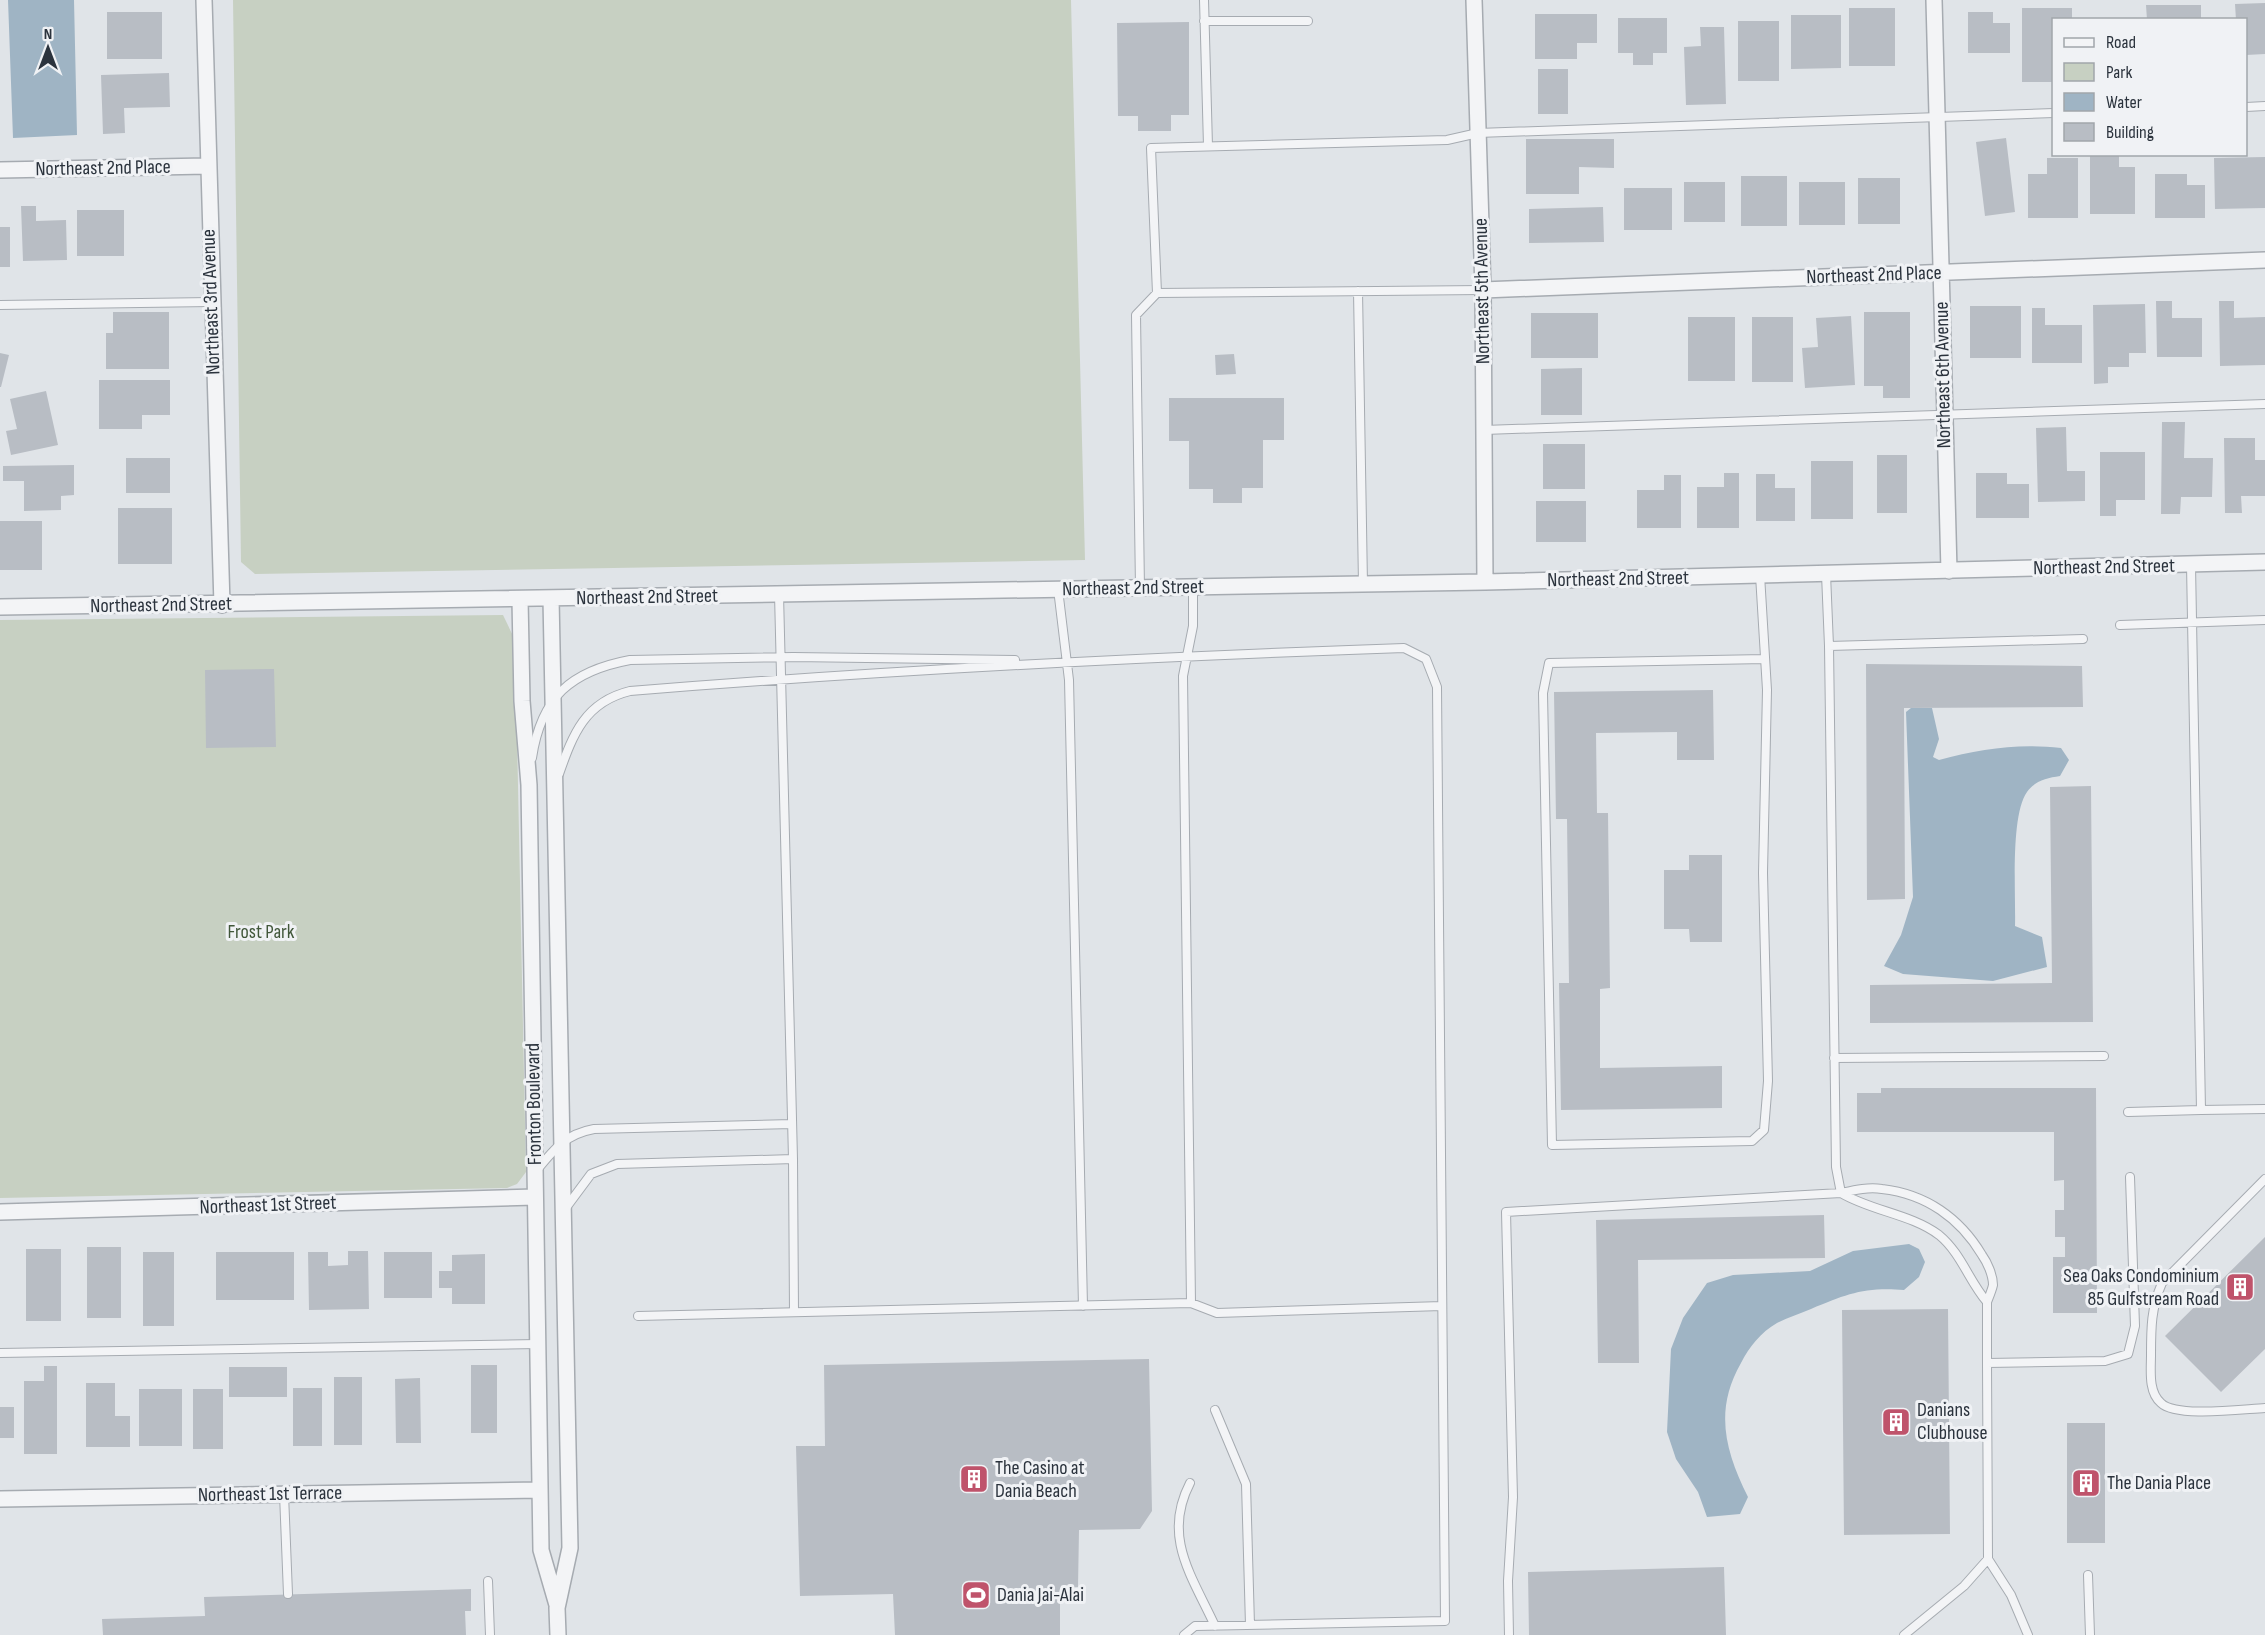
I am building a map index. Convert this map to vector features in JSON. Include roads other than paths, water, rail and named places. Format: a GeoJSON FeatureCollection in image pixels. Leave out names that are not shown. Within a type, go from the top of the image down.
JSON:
{"type":"FeatureCollection","features":[{"type":"Feature","properties":{"kind":"street","name":"Northeast 3rd Avenue"},"geometry":{"type":"LineString","coordinates":[[204,0],[211,302],[222,605]]}},
{"type":"Feature","properties":{"kind":"street","name":"Northeast 5th Avenue"},"geometry":{"type":"LineString","coordinates":[[1474,0],[1483,290],[1485,582]]}},
{"type":"Feature","properties":{"kind":"street","name":"Northeast 6th Avenue"},"geometry":{"type":"LineString","coordinates":[[1934,0],[1949,571]]}},
{"type":"Feature","properties":{"kind":"street","name":"Northeast 2nd Place"},"geometry":{"type":"LineString","coordinates":[[0,170],[207,166]]}},
{"type":"Feature","properties":{"kind":"street","name":"Northeast 2nd Place"},"geometry":{"type":"LineString","coordinates":[[1483,290],[2265,260]]}},
{"type":"Feature","properties":{"kind":"street","name":"Northeast 2nd Street"},"geometry":{"type":"LineString","coordinates":[[0,607],[1485,582],[2265,562]]}},
{"type":"Feature","properties":{"kind":"street","name":"Fronton Boulevard"},"geometry":{"type":"LineString","coordinates":[[551,598],[570,1548],[557,1608]]}},
{"type":"Feature","properties":{"kind":"street","name":"Fronton Boulevard"},"geometry":{"type":"LineString","coordinates":[[520,599],[522,701],[529,785],[541,1550],[557,1608],[558,1635]]}},
{"type":"Feature","properties":{"kind":"street","name":"Northeast 1st Street"},"geometry":{"type":"LineString","coordinates":[[0,1212],[535,1197]]}},
{"type":"Feature","properties":{"kind":"street","name":"Northeast 1st Terrace"},"geometry":{"type":"LineString","coordinates":[[0,1499],[540,1490]]}},
{"type":"Feature","properties":{"kind":"lane"},"geometry":{"type":"LineString","coordinates":[[1204,0],[1208,146]]}},
{"type":"Feature","properties":{"kind":"lane"},"geometry":{"type":"LineString","coordinates":[[1204,21],[1308,21]]}},
{"type":"Feature","properties":{"kind":"lane"},"geometry":{"type":"LineString","coordinates":[[2247,107],[2265,106]]}},
{"type":"Feature","properties":{"kind":"lane"},"geometry":{"type":"LineString","coordinates":[[1157,293],[1151,148],[1447,140],[1478,133],[2052,113]]}},
{"type":"Feature","properties":{"kind":"lane"},"geometry":{"type":"LineString","coordinates":[[1140,588],[1136,315],[1157,293],[1483,290]]}},
{"type":"Feature","properties":{"kind":"lane"},"geometry":{"type":"LineString","coordinates":[[1358,291],[1363,584]]}},
{"type":"Feature","properties":{"kind":"lane"},"geometry":{"type":"LineString","coordinates":[[0,305],[211,302]]}},
{"type":"Feature","properties":{"kind":"lane"},"geometry":{"type":"LineString","coordinates":[[1484,430],[2265,404]]}},
{"type":"Feature","properties":{"kind":"lane"},"geometry":{"type":"LineString","coordinates":[[2191,565],[2201,1110]]}},
{"type":"Feature","properties":{"kind":"lane"},"geometry":{"type":"LineString","coordinates":[[1826,574],[1836,1167],[1841,1193]]}},
{"type":"Feature","properties":{"kind":"lane"},"geometry":{"type":"LineString","coordinates":[[1760,575],[1765,659],[1763,873],[1768,1081],[1764,1130],[1752,1141],[1552,1145],[1543,693],[1549,663],[1765,659]]}},
{"type":"Feature","properties":{"kind":"lane"},"geometry":{"type":"LineString","coordinates":[[1191,1303],[1183,676],[1193,626],[1193,587]]}},
{"type":"Feature","properties":{"kind":"lane"},"geometry":{"type":"LineString","coordinates":[[1058,589],[1068,660],[1083,1306]]}},
{"type":"Feature","properties":{"kind":"lane"},"geometry":{"type":"LineString","coordinates":[[779,594],[793,1159],[794,1312]]}},
{"type":"Feature","properties":{"kind":"lane"},"geometry":{"type":"LineString","coordinates":[[2120,625],[2265,620]]}},
{"type":"Feature","properties":{"kind":"lane"},"geometry":{"type":"LineString","coordinates":[[1829,646],[2083,639]]}},
{"type":"Feature","properties":{"kind":"lane"},"geometry":{"type":"LineString","coordinates":[[555,787],[571,737],[585,718],[599,704],[615,695],[630,691],[1068,660],[1188,655],[1404,648],[1426,659],[1437,687],[1445,1621],[1195,1626],[1184,1635]]}},
{"type":"Feature","properties":{"kind":"lane"},"geometry":{"type":"LineString","coordinates":[[529,785],[535,741],[553,698],[585,673],[606,664],[630,660],[781,657],[1068,660]]}},
{"type":"Feature","properties":{"kind":"lane"},"geometry":{"type":"LineString","coordinates":[[1834,1058],[2104,1056]]}},
{"type":"Feature","properties":{"kind":"lane"},"geometry":{"type":"LineString","coordinates":[[2128,1112],[2265,1109]]}},
{"type":"Feature","properties":{"kind":"lane"},"geometry":{"type":"LineString","coordinates":[[535,1174],[563,1140],[582,1131],[610,1127],[792,1124]]}},
{"type":"Feature","properties":{"kind":"lane"},"geometry":{"type":"LineString","coordinates":[[564,1210],[591,1174],[617,1164],[793,1159]]}},
{"type":"Feature","properties":{"kind":"lane"},"geometry":{"type":"LineString","coordinates":[[1987,1363],[2105,1361],[2128,1354],[2135,1326],[2130,1177]]}},
{"type":"Feature","properties":{"kind":"lane"},"geometry":{"type":"LineString","coordinates":[[2265,1179],[2162,1283],[2153,1303],[2150,1323],[2152,1389],[2161,1403],[2177,1411],[2265,1408]]}},
{"type":"Feature","properties":{"kind":"lane"},"geometry":{"type":"LineString","coordinates":[[1509,1635],[1508,1581],[1513,1497],[1506,1212],[1841,1193],[1862,1189],[1881,1189],[1907,1194],[1933,1204],[1956,1221],[1971,1236],[1987,1263],[1993,1284],[1987,1302],[1988,1559],[2011,1595],[2028,1635]]}},
{"type":"Feature","properties":{"kind":"lane"},"geometry":{"type":"LineString","coordinates":[[1841,1193],[1861,1204],[1912,1222],[1938,1235],[1958,1255],[1972,1284],[1987,1302]]}},
{"type":"Feature","properties":{"kind":"lane"},"geometry":{"type":"LineString","coordinates":[[638,1316],[1191,1303],[1217,1313],[1442,1306]]}},
{"type":"Feature","properties":{"kind":"lane"},"geometry":{"type":"LineString","coordinates":[[0,1353],[538,1344]]}},
{"type":"Feature","properties":{"kind":"lane"},"geometry":{"type":"LineString","coordinates":[[1215,1410],[1246,1484],[1250,1625]]}},
{"type":"Feature","properties":{"kind":"lane"},"geometry":{"type":"LineString","coordinates":[[1190,1483],[1177,1516],[1181,1552],[1215,1626]]}},
{"type":"Feature","properties":{"kind":"lane"},"geometry":{"type":"LineString","coordinates":[[284,1494],[288,1594]]}},
{"type":"Feature","properties":{"kind":"lane"},"geometry":{"type":"LineString","coordinates":[[1904,1635],[1964,1586],[1988,1559]]}},
{"type":"Feature","properties":{"kind":"lane"},"geometry":{"type":"LineString","coordinates":[[2088,1575],[2090,1635]]}},
{"type":"Feature","properties":{"kind":"lane"},"geometry":{"type":"LineString","coordinates":[[488,1581],[490,1635]]}},
{"type":"Feature","properties":{"kind":"water"},"geometry":{"type":"Polygon","coordinates":[[[8,0],[74,0],[77,135],[13,138],[8,0]]]}},
{"type":"Feature","properties":{"kind":"water"},"geometry":{"type":"Polygon","coordinates":[[[1911,708],[1932,708],[1939,739],[1933,757],[1939,760],[1984,750],[2030,746],[2061,748],[2069,760],[2060,776],[2038,782],[2027,792],[2018,819],[2016,837],[2015,926],[2042,937],[2047,967],[1993,981],[1903,974],[1884,966],[1901,935],[1913,897],[1906,712],[1911,708]]]}},
{"type":"Feature","properties":{"kind":"water"},"geometry":{"type":"Polygon","coordinates":[[[1909,1244],[1919,1249],[1925,1262],[1919,1277],[1904,1290],[1866,1291],[1835,1299],[1777,1323],[1761,1335],[1752,1346],[1733,1380],[1727,1397],[1725,1414],[1733,1463],[1748,1497],[1740,1514],[1707,1517],[1698,1492],[1676,1459],[1667,1432],[1671,1349],[1683,1318],[1707,1283],[1733,1275],[1810,1271],[1853,1251],[1909,1244]]]}},
{"type":"Feature","properties":{"kind":"place","name":"Sea Oaks Condominium 85 Gulfstream Road"},"geometry":{"type":"Point","coordinates":[2240,1287]}},
{"type":"Feature","properties":{"kind":"place","name":"Danians Clubhouse"},"geometry":{"type":"Point","coordinates":[1896,1422]}},
{"type":"Feature","properties":{"kind":"place","name":"The Casino at Dania Beach"},"geometry":{"type":"Point","coordinates":[974,1479]}},
{"type":"Feature","properties":{"kind":"place","name":"The Dania Place"},"geometry":{"type":"Point","coordinates":[2086,1483]}},
{"type":"Feature","properties":{"kind":"place","name":"Dania Jai-Alai"},"geometry":{"type":"Point","coordinates":[976,1595]}},
{"type":"Feature","properties":{"kind":"park label","name":"Frost Park"},"geometry":{"type":"Point","coordinates":[261,932]}}]}
